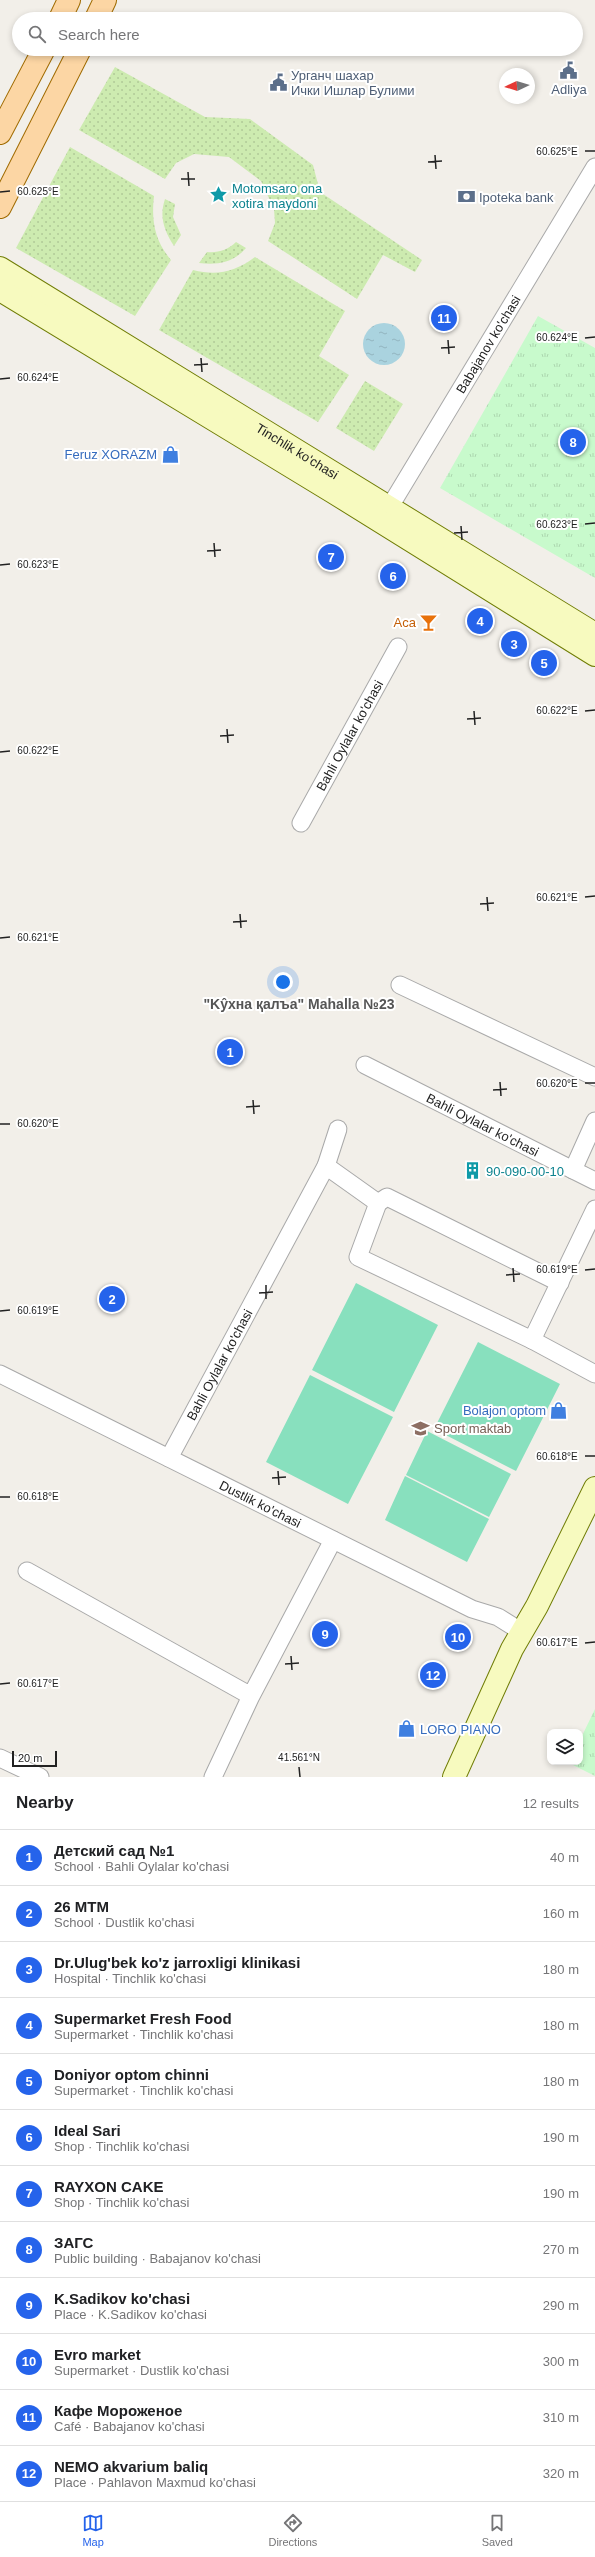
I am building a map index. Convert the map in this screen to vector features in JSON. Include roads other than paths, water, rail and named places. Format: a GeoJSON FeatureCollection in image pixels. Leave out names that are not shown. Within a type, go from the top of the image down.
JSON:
{"type":"FeatureCollection","features":[{"type":"Feature","properties":{"kind":"main road"},"geometry":{"type":"LineString","coordinates":[[64,12],[70,0]]}},
{"type":"Feature","properties":{"kind":"main road"},"geometry":{"type":"LineString","coordinates":[[99,12],[105,0]]}},
{"type":"Feature","properties":{"kind":"main road"},"geometry":{"type":"LineString","coordinates":[[0,133],[40,56]]}},
{"type":"Feature","properties":{"kind":"main road"},"geometry":{"type":"LineString","coordinates":[[0,207],[76,56]]}},
{"type":"Feature","properties":{"kind":"main road","name":"Tinchlik ko'chasi"},"geometry":{"type":"LineString","coordinates":[[0,268],[385,515],[595,655]]}},
{"type":"Feature","properties":{"kind":"main road","name":"Tinchlik ko'chasi"},"geometry":{"type":"LineString","coordinates":[[0,290],[385,515],[595,634]]}},
{"type":"Feature","properties":{"kind":"main road"},"geometry":{"type":"LineString","coordinates":[[454,1777],[522,1632],[595,1488]]}},
{"type":"Feature","properties":{"kind":"street","name":"Babajanov ko'chasi"},"geometry":{"type":"LineString","coordinates":[[385,515],[595,167]]}},
{"type":"Feature","properties":{"kind":"street","name":"Bahli Oylalar ko'chasi"},"geometry":{"type":"LineString","coordinates":[[302,823],[398,647]]}},
{"type":"Feature","properties":{"kind":"street"},"geometry":{"type":"LineString","coordinates":[[400,985],[595,1077]]}},
{"type":"Feature","properties":{"kind":"street","name":"Bahli Oylalar ko'chasi"},"geometry":{"type":"LineString","coordinates":[[365,1065],[595,1181]]}},
{"type":"Feature","properties":{"kind":"street"},"geometry":{"type":"LineString","coordinates":[[573,1170],[595,1120]]}},
{"type":"Feature","properties":{"kind":"street","name":"Bahli Oylalar ko'chasi"},"geometry":{"type":"LineString","coordinates":[[169,1458],[326,1166],[338,1129]]}},
{"type":"Feature","properties":{"kind":"street"},"geometry":{"type":"LineString","coordinates":[[326,1166],[378,1203]]}},
{"type":"Feature","properties":{"kind":"street"},"geometry":{"type":"LineString","coordinates":[[560,1283],[387,1197],[378,1203],[358,1257],[532,1340],[595,1374]]}},
{"type":"Feature","properties":{"kind":"street"},"geometry":{"type":"LineString","coordinates":[[532,1340],[595,1209]]}},
{"type":"Feature","properties":{"kind":"street","name":"Dustlik ko'chasi"},"geometry":{"type":"LineString","coordinates":[[0,1374],[472,1609],[498,1617],[522,1632]]}},
{"type":"Feature","properties":{"kind":"street"},"geometry":{"type":"LineString","coordinates":[[213,1777],[251,1696],[108,1617],[27,1571],[251,1696],[333,1540]]}},
{"type":"Feature","properties":{"kind":"street"},"geometry":{"type":"LineString","coordinates":[[0,1758],[40,1777]]}},
{"type":"Feature","properties":{"kind":"water"},"geometry":{"type":"Polygon","coordinates":[[[380,323],[388,323],[396,326],[402,332],[405,344],[402,356],[396,362],[388,365],[380,365],[372,362],[366,356],[363,348],[363,340],[366,332],[372,326],[380,323]]]}},
{"type":"Feature","properties":{"kind":"place","name":"Adliya"},"geometry":{"type":"Point","coordinates":[569,70]}},
{"type":"Feature","properties":{"kind":"place","name":"Урганч шахар Ички Ишлар Булими"},"geometry":{"type":"Point","coordinates":[278,82]}},
{"type":"Feature","properties":{"kind":"place","name":"Motomsaro ona xotira maydoni"},"geometry":{"type":"Point","coordinates":[219,195]}},
{"type":"Feature","properties":{"kind":"place","name":"Ipoteka bank"},"geometry":{"type":"Point","coordinates":[466,197]}},
{"type":"Feature","properties":{"kind":"place","name":"Кафе Мороженое"},"geometry":{"type":"Point","coordinates":[444,318]}},
{"type":"Feature","properties":{"kind":"place","name":"ЗАГС"},"geometry":{"type":"Point","coordinates":[573,442]}},
{"type":"Feature","properties":{"kind":"place","name":"Feruz XORAZM"},"geometry":{"type":"Point","coordinates":[170,454]}},
{"type":"Feature","properties":{"kind":"place","name":"RAYXON CAKE"},"geometry":{"type":"Point","coordinates":[331,557]}},
{"type":"Feature","properties":{"kind":"place","name":"Ideal Sari"},"geometry":{"type":"Point","coordinates":[393,576]}},
{"type":"Feature","properties":{"kind":"place","name":"Supermarket Fresh Food"},"geometry":{"type":"Point","coordinates":[480,621]}},
{"type":"Feature","properties":{"kind":"place","name":"Аса"},"geometry":{"type":"Point","coordinates":[429,622]}},
{"type":"Feature","properties":{"kind":"place","name":"Dr.Ulug'bek ko'z jarroxligi klinikasi"},"geometry":{"type":"Point","coordinates":[514,644]}},
{"type":"Feature","properties":{"kind":"place","name":"Doniyor optom chinni"},"geometry":{"type":"Point","coordinates":[544,663]}},
{"type":"Feature","properties":{"kind":"place","name":"Детский сад №1"},"geometry":{"type":"Point","coordinates":[230,1052]}},
{"type":"Feature","properties":{"kind":"place","name":"90-090-00-10"},"geometry":{"type":"Point","coordinates":[473,1171]}},
{"type":"Feature","properties":{"kind":"place","name":"26 MTM"},"geometry":{"type":"Point","coordinates":[112,1299]}},
{"type":"Feature","properties":{"kind":"place","name":"Bolajon optom"},"geometry":{"type":"Point","coordinates":[559,1410]}},
{"type":"Feature","properties":{"kind":"place","name":"Sport maktab"},"geometry":{"type":"Point","coordinates":[421,1428]}},
{"type":"Feature","properties":{"kind":"place","name":"K.Sadikov ko'chasi"},"geometry":{"type":"Point","coordinates":[325,1634]}},
{"type":"Feature","properties":{"kind":"place","name":"Evro market"},"geometry":{"type":"Point","coordinates":[458,1637]}},
{"type":"Feature","properties":{"kind":"place","name":"NEMO akvarium baliq"},"geometry":{"type":"Point","coordinates":[433,1675]}},
{"type":"Feature","properties":{"kind":"place","name":"LORO PIANO"},"geometry":{"type":"Point","coordinates":[407,1729]}},
{"type":"Feature","properties":{"kind":"district","name":"\"Kŷхна қалъа\" Mahalla №23"},"geometry":{"type":"Point","coordinates":[299,1004]}}]}
